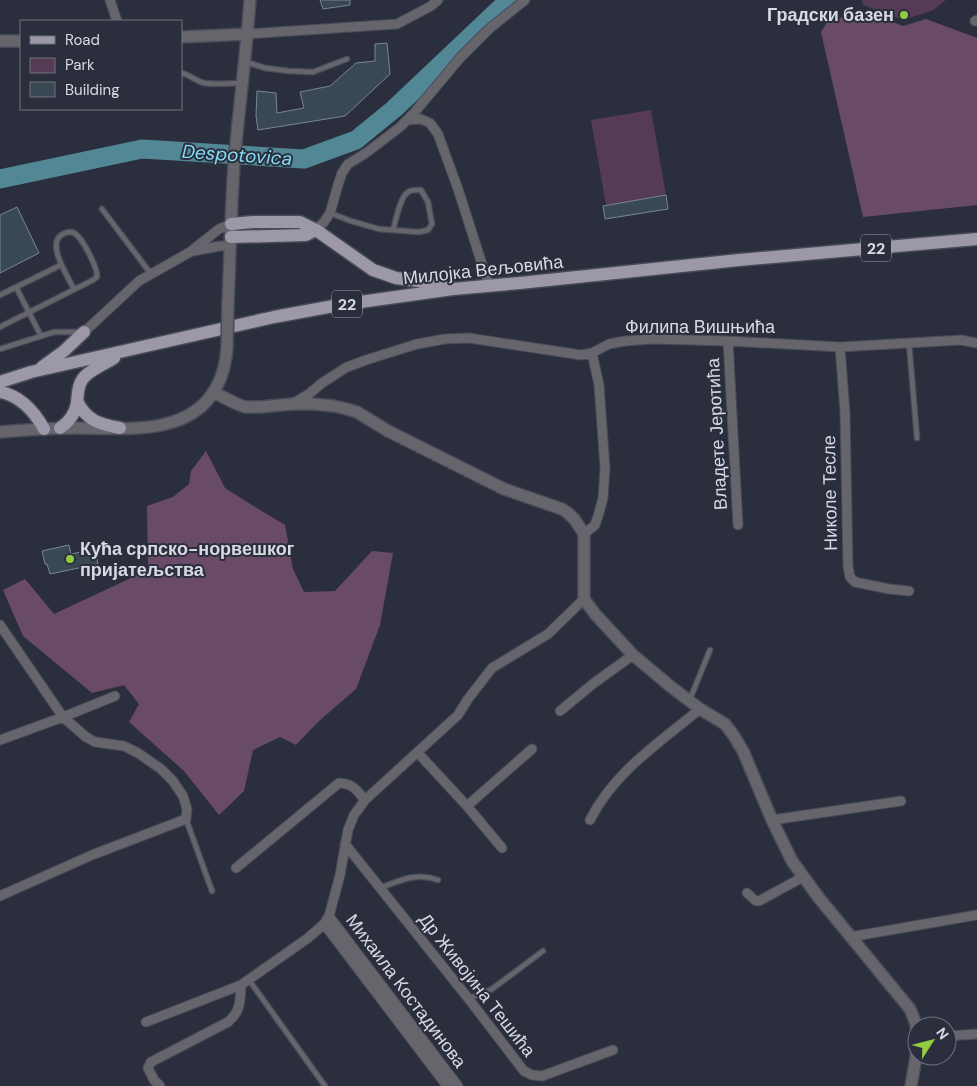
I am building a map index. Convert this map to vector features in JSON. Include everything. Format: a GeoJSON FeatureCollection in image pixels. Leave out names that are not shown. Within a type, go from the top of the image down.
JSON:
{"type":"FeatureCollection","features":[{"type":"Feature","properties":{"kind":"main road"},"geometry":{"type":"LineString","coordinates":[[231,236],[253,222],[300,222],[316,230],[364,264],[379,272],[396,278],[434,282],[453,289]]}},
{"type":"Feature","properties":{"kind":"main road","name":"Милојка Вељовића"},"geometry":{"type":"LineString","coordinates":[[0,382],[31,372],[257,320],[323,308],[453,289],[739,260],[977,239]]}},
{"type":"Feature","properties":{"kind":"main road"},"geometry":{"type":"LineString","coordinates":[[31,372],[58,356],[84,332]]}},
{"type":"Feature","properties":{"kind":"main road"},"geometry":{"type":"LineString","coordinates":[[120,428],[101,424],[91,419],[82,411],[77,394],[80,382],[84,377],[114,358],[133,349]]}},
{"type":"Feature","properties":{"kind":"main road"},"geometry":{"type":"LineString","coordinates":[[0,392],[12,395],[21,401],[39,420],[44,429]]}},
{"type":"Feature","properties":{"kind":"main road"},"geometry":{"type":"LineString","coordinates":[[60,428],[68,423],[78,401]]}},
{"type":"Feature","properties":{"kind":"street"},"geometry":{"type":"LineString","coordinates":[[110,0],[117,20]]}},
{"type":"Feature","properties":{"kind":"street"},"geometry":{"type":"LineString","coordinates":[[0,432],[60,428],[154,426],[176,421],[194,412],[208,400],[213,392],[221,378],[226,360],[234,166],[242,82],[246,62],[250,0]]}},
{"type":"Feature","properties":{"kind":"street"},"geometry":{"type":"LineString","coordinates":[[316,230],[330,213],[340,179],[348,164],[386,139],[407,120],[460,58],[489,29],[525,0]]}},
{"type":"Feature","properties":{"kind":"street"},"geometry":{"type":"LineString","coordinates":[[182,37],[397,24],[434,2]]}},
{"type":"Feature","properties":{"kind":"street"},"geometry":{"type":"LineString","coordinates":[[0,41],[20,41]]}},
{"type":"Feature","properties":{"kind":"street"},"geometry":{"type":"LineString","coordinates":[[407,120],[421,119],[430,123],[438,134],[489,286]]}},
{"type":"Feature","properties":{"kind":"street"},"geometry":{"type":"LineString","coordinates":[[84,332],[139,281],[190,252],[218,229],[231,236]]}},
{"type":"Feature","properties":{"kind":"street"},"geometry":{"type":"LineString","coordinates":[[190,252],[220,246],[231,236]]}},
{"type":"Feature","properties":{"kind":"street","name":"Филипа Вишњића"},"geometry":{"type":"LineString","coordinates":[[292,404],[347,367],[408,347],[455,338],[469,338],[581,355],[592,353],[609,344],[653,339],[840,347],[961,340],[977,343]]}},
{"type":"Feature","properties":{"kind":"street","name":"Владете Јеротића"},"geometry":{"type":"LineString","coordinates":[[728,341],[738,525]]}},
{"type":"Feature","properties":{"kind":"street","name":"Николе Тесле"},"geometry":{"type":"LineString","coordinates":[[840,347],[845,414],[848,566],[850,576],[855,582],[909,591]]}},
{"type":"Feature","properties":{"kind":"street"},"geometry":{"type":"LineString","coordinates":[[584,534],[595,524],[599,514],[603,498],[605,468],[599,385],[592,353]]}},
{"type":"Feature","properties":{"kind":"street"},"geometry":{"type":"LineString","coordinates":[[213,392],[245,407],[292,404],[334,406],[357,412],[388,431],[504,489],[568,512],[584,534],[584,600],[632,655],[700,709],[725,724],[743,750],[772,820],[792,861],[818,898],[910,1009],[913,1016]]}},
{"type":"Feature","properties":{"kind":"street"},"geometry":{"type":"LineString","coordinates":[[146,1022],[245,982],[308,938],[326,920],[340,875],[348,830],[354,815],[365,800],[458,715],[492,668],[548,634],[584,600]]}},
{"type":"Feature","properties":{"kind":"street"},"geometry":{"type":"LineString","coordinates":[[0,625],[4,637],[63,716],[86,737],[95,742],[124,746],[161,769],[183,796],[187,809],[186,819],[92,855],[0,896]]}},
{"type":"Feature","properties":{"kind":"street"},"geometry":{"type":"LineString","coordinates":[[560,711],[632,655]]}},
{"type":"Feature","properties":{"kind":"street"},"geometry":{"type":"LineString","coordinates":[[0,740],[115,696]]}},
{"type":"Feature","properties":{"kind":"street"},"geometry":{"type":"LineString","coordinates":[[590,820],[598,805],[628,769],[700,709]]}},
{"type":"Feature","properties":{"kind":"street"},"geometry":{"type":"LineString","coordinates":[[467,806],[532,748]]}},
{"type":"Feature","properties":{"kind":"street"},"geometry":{"type":"LineString","coordinates":[[418,753],[467,806],[502,848]]}},
{"type":"Feature","properties":{"kind":"street"},"geometry":{"type":"LineString","coordinates":[[236,868],[339,783],[347,783],[353,786],[365,800]]}},
{"type":"Feature","properties":{"kind":"street"},"geometry":{"type":"LineString","coordinates":[[772,820],[901,801]]}},
{"type":"Feature","properties":{"kind":"street","name":"Др Живојина Тешића"},"geometry":{"type":"LineString","coordinates":[[345,844],[524,1071],[532,1076],[542,1076],[613,1050]]}},
{"type":"Feature","properties":{"kind":"street"},"geometry":{"type":"LineString","coordinates":[[747,893],[756,901],[759,901],[804,877]]}},
{"type":"Feature","properties":{"kind":"street"},"geometry":{"type":"LineString","coordinates":[[850,937],[977,915]]}},
{"type":"Feature","properties":{"kind":"street","name":"Михаила Костадинова"},"geometry":{"type":"LineString","coordinates":[[326,920],[447,1086]]}},
{"type":"Feature","properties":{"kind":"street","name":"Михаила Костадинова"},"geometry":{"type":"LineString","coordinates":[[326,920],[458,1086]]}},
{"type":"Feature","properties":{"kind":"street"},"geometry":{"type":"LineString","coordinates":[[160,1086],[148,1068],[151,1062],[236,1016],[245,982]]}},
{"type":"Feature","properties":{"kind":"street"},"geometry":{"type":"LineString","coordinates":[[957,1035],[977,1034]]}},
{"type":"Feature","properties":{"kind":"street"},"geometry":{"type":"LineString","coordinates":[[911,1086],[914,1066]]}},
{"type":"Feature","properties":{"kind":"lane"},"geometry":{"type":"LineString","coordinates":[[246,62],[265,68],[289,72],[312,72],[347,59]]}},
{"type":"Feature","properties":{"kind":"lane"},"geometry":{"type":"LineString","coordinates":[[182,73],[203,83],[242,82]]}},
{"type":"Feature","properties":{"kind":"lane"},"geometry":{"type":"LineString","coordinates":[[330,213],[380,229],[393,230],[419,232],[428,230],[432,224],[428,202],[421,190],[409,191],[403,197],[393,230]]}},
{"type":"Feature","properties":{"kind":"lane"},"geometry":{"type":"LineString","coordinates":[[102,209],[151,274]]}},
{"type":"Feature","properties":{"kind":"lane"},"geometry":{"type":"LineString","coordinates":[[0,327],[74,289],[97,277],[96,268],[80,240],[76,234],[71,232],[60,235],[57,239],[56,247],[61,265],[74,289]]}},
{"type":"Feature","properties":{"kind":"lane"},"geometry":{"type":"LineString","coordinates":[[0,295],[61,265]]}},
{"type":"Feature","properties":{"kind":"lane"},"geometry":{"type":"LineString","coordinates":[[16,287],[40,336]]}},
{"type":"Feature","properties":{"kind":"lane"},"geometry":{"type":"LineString","coordinates":[[0,349],[54,332],[84,332]]}},
{"type":"Feature","properties":{"kind":"lane"},"geometry":{"type":"LineString","coordinates":[[909,342],[917,438]]}},
{"type":"Feature","properties":{"kind":"lane"},"geometry":{"type":"LineString","coordinates":[[689,700],[710,650]]}},
{"type":"Feature","properties":{"kind":"lane"},"geometry":{"type":"LineString","coordinates":[[186,819],[212,891]]}},
{"type":"Feature","properties":{"kind":"lane"},"geometry":{"type":"LineString","coordinates":[[380,888],[404,879],[419,876],[429,876],[438,880]]}},
{"type":"Feature","properties":{"kind":"lane"},"geometry":{"type":"LineString","coordinates":[[468,998],[492,989],[543,951]]}},
{"type":"Feature","properties":{"kind":"lane"},"geometry":{"type":"LineString","coordinates":[[245,982],[325,1086]]}},
{"type":"Feature","properties":{"kind":"green space","name":"Градски базен"},"geometry":{"type":"Polygon","coordinates":[[[862,0],[946,0],[933,10],[903,20],[863,5],[862,0]]]}},
{"type":"Feature","properties":{"kind":"green space"},"geometry":{"type":"Polygon","coordinates":[[[651,110],[666,195],[606,205],[591,120],[651,110]]]}},
{"type":"Feature","properties":{"kind":"shaded area"},"geometry":{"type":"Polygon","coordinates":[[[871,14],[903,26],[926,19],[977,38],[977,205],[863,217],[821,32],[829,19],[871,14]]]}},
{"type":"Feature","properties":{"kind":"shaded area"},"geometry":{"type":"Polygon","coordinates":[[[206,451],[225,488],[285,525],[293,569],[304,592],[335,591],[372,551],[393,553],[380,625],[356,689],[318,722],[296,745],[280,737],[253,750],[244,791],[219,815],[184,771],[129,722],[139,704],[124,685],[92,693],[23,636],[3,590],[25,579],[54,614],[148,570],[147,506],[173,497],[189,484],[191,471],[206,451]]]}},
{"type":"Feature","properties":{"kind":"building"},"geometry":{"type":"Polygon","coordinates":[[[320,0],[350,0],[350,5],[323,9],[320,0]]]}},
{"type":"Feature","properties":{"kind":"building"},"geometry":{"type":"Polygon","coordinates":[[[387,43],[390,74],[345,116],[258,130],[256,116],[257,91],[276,93],[277,113],[304,108],[300,92],[330,86],[356,63],[375,61],[375,44],[387,43]]]}},
{"type":"Feature","properties":{"kind":"building"},"geometry":{"type":"Polygon","coordinates":[[[666,195],[668,209],[605,219],[603,206],[666,195]]]}},
{"type":"Feature","properties":{"kind":"building"},"geometry":{"type":"Polygon","coordinates":[[[17,207],[39,253],[0,273],[0,215],[17,207]]]}},
{"type":"Feature","properties":{"kind":"building","name":"Кућа српско-норвешког пријатељства"},"geometry":{"type":"Polygon","coordinates":[[[69,545],[71,554],[95,549],[98,564],[50,574],[42,551],[69,545]]]}},
{"type":"Feature","properties":{"kind":"waterway","name":"Despotovica"},"geometry":{"type":"LineString","coordinates":[[0,179],[142,149],[304,159],[356,140],[394,109],[509,0]]}},
{"type":"Feature","properties":{"kind":"place","name":"Градски базен"},"geometry":{"type":"Point","coordinates":[904,15]}},
{"type":"Feature","properties":{"kind":"place","name":"Кућа српско-норвешког пријатељства"},"geometry":{"type":"Point","coordinates":[70,559]}}]}
